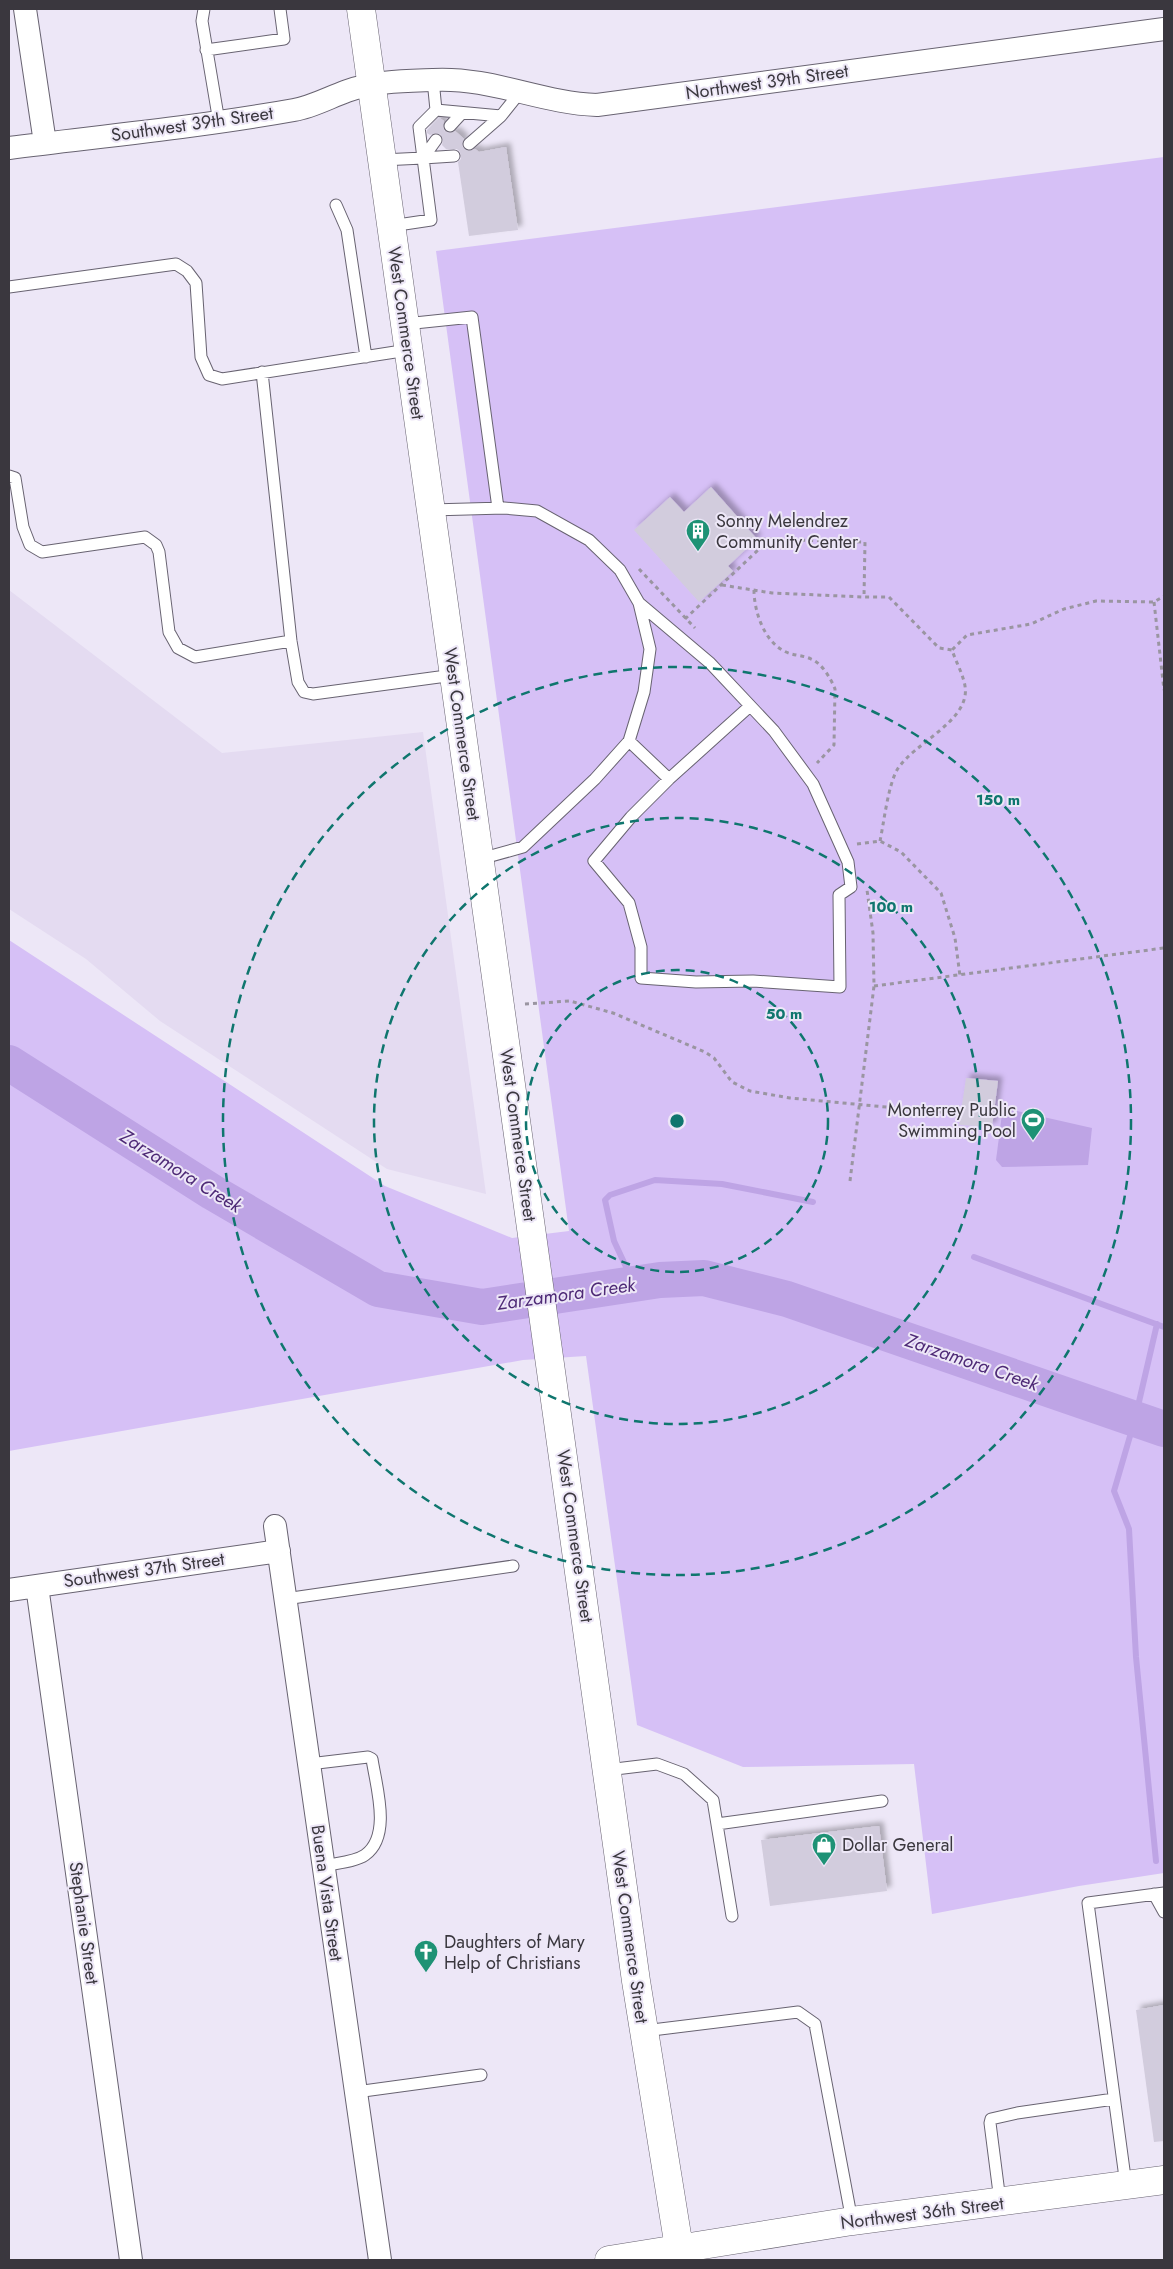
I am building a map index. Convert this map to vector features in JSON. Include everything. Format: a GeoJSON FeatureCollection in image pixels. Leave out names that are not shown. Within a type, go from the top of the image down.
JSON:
{"type":"FeatureCollection","features":[{"type":"Feature","properties":{"kind":"main road","name":"West Commerce Street"},"geometry":{"type":"LineString","coordinates":[[361,9],[644,2031],[680,2255]]}},
{"type":"Feature","properties":{"kind":"main road","name":"Northwest 36th Street"},"geometry":{"type":"LineString","coordinates":[[609,2260],[680,2255],[852,2221],[1001,2203],[1164,2180]]}},
{"type":"Feature","properties":{"kind":"street"},"geometry":{"type":"LineString","coordinates":[[25,9],[45,143]]}},
{"type":"Feature","properties":{"kind":"street","name":"Northwest 39th Street"},"geometry":{"type":"LineString","coordinates":[[371,85],[433,80],[483,82],[559,102],[578,104],[616,103],[1164,29]]}},
{"type":"Feature","properties":{"kind":"street","name":"Southwest 39th Street"},"geometry":{"type":"LineString","coordinates":[[9,148],[219,122],[297,110],[348,90],[371,85]]}},
{"type":"Feature","properties":{"kind":"street","name":"Buena Vista Street"},"geometry":{"type":"LineString","coordinates":[[275,1526],[380,2260]]}},
{"type":"Feature","properties":{"kind":"street","name":"Southwest 37th Street"},"geometry":{"type":"LineString","coordinates":[[9,1590],[279,1551]]}},
{"type":"Feature","properties":{"kind":"street","name":"Stephanie Street"},"geometry":{"type":"LineString","coordinates":[[37,1586],[131,2260]]}},
{"type":"Feature","properties":{"kind":"lane"},"geometry":{"type":"LineString","coordinates":[[204,9],[202,21],[219,122]]}},
{"type":"Feature","properties":{"kind":"lane"},"geometry":{"type":"LineString","coordinates":[[206,50],[284,40],[280,9]]}},
{"type":"Feature","properties":{"kind":"lane"},"geometry":{"type":"LineString","coordinates":[[433,80],[436,110]]}},
{"type":"Feature","properties":{"kind":"lane"},"geometry":{"type":"LineString","coordinates":[[469,144],[501,116],[520,91]]}},
{"type":"Feature","properties":{"kind":"lane"},"geometry":{"type":"LineString","coordinates":[[436,110],[501,116]]}},
{"type":"Feature","properties":{"kind":"lane"},"geometry":{"type":"LineString","coordinates":[[391,226],[431,220],[419,127],[436,110]]}},
{"type":"Feature","properties":{"kind":"lane"},"geometry":{"type":"LineString","coordinates":[[450,126],[462,113]]}},
{"type":"Feature","properties":{"kind":"lane"},"geometry":{"type":"LineString","coordinates":[[423,158],[436,140]]}},
{"type":"Feature","properties":{"kind":"lane"},"geometry":{"type":"LineString","coordinates":[[382,160],[454,156]]}},
{"type":"Feature","properties":{"kind":"lane"},"geometry":{"type":"LineString","coordinates":[[336,205],[347,230],[366,357]]}},
{"type":"Feature","properties":{"kind":"lane"},"geometry":{"type":"LineString","coordinates":[[9,287],[176,264],[188,271],[196,283],[202,357],[209,375],[222,379],[366,357],[406,337],[472,317],[498,508]]}},
{"type":"Feature","properties":{"kind":"lane"},"geometry":{"type":"LineString","coordinates":[[262,372],[290,641],[298,682],[304,692],[313,694],[454,675]]}},
{"type":"Feature","properties":{"kind":"lane"},"geometry":{"type":"LineString","coordinates":[[9,476],[15,478],[23,527],[30,545],[42,552],[145,537],[156,545],[159,552],[169,632],[178,648],[195,657],[290,641]]}},
{"type":"Feature","properties":{"kind":"lane"},"geometry":{"type":"LineString","coordinates":[[431,510],[498,508],[537,511],[589,540],[620,570],[639,602],[650,649],[644,692],[628,741],[595,779],[524,847],[480,859]]}},
{"type":"Feature","properties":{"kind":"lane"},"geometry":{"type":"LineString","coordinates":[[639,602],[710,663],[774,731],[813,784],[848,862],[851,887],[839,894],[840,987],[753,981],[696,982],[642,978],[640,947],[629,903],[594,861],[631,817],[669,779],[750,706]]}},
{"type":"Feature","properties":{"kind":"lane"},"geometry":{"type":"LineString","coordinates":[[628,741],[669,779]]}},
{"type":"Feature","properties":{"kind":"lane"},"geometry":{"type":"LineString","coordinates":[[286,1599],[512,1566]]}},
{"type":"Feature","properties":{"kind":"lane"},"geometry":{"type":"LineString","coordinates":[[309,1764],[368,1757],[372,1759],[381,1823],[374,1845],[365,1855],[324,1866]]}},
{"type":"Feature","properties":{"kind":"lane"},"geometry":{"type":"LineString","coordinates":[[607,1770],[657,1764],[684,1774],[713,1800],[732,1916]]}},
{"type":"Feature","properties":{"kind":"lane"},"geometry":{"type":"LineString","coordinates":[[717,1824],[882,1801]]}},
{"type":"Feature","properties":{"kind":"lane"},"geometry":{"type":"LineString","coordinates":[[1126,2186],[1088,1903],[1159,1893],[1164,1912]]}},
{"type":"Feature","properties":{"kind":"lane"},"geometry":{"type":"LineString","coordinates":[[644,2031],[798,2012],[815,2024],[852,2221]]}},
{"type":"Feature","properties":{"kind":"lane"},"geometry":{"type":"LineString","coordinates":[[356,2092],[481,2074]]}},
{"type":"Feature","properties":{"kind":"lane"},"geometry":{"type":"LineString","coordinates":[[1001,2203],[990,2124],[991,2119],[1114,2099]]}},
{"type":"Feature","properties":{"kind":"path"},"geometry":{"type":"LineString","coordinates":[[672,630],[758,550],[760,540],[865,542],[864,597]]}},
{"type":"Feature","properties":{"kind":"path"},"geometry":{"type":"LineString","coordinates":[[632,562],[699,632]]}},
{"type":"Feature","properties":{"kind":"path"},"geometry":{"type":"LineString","coordinates":[[722,585],[772,593],[889,597],[939,648],[952,650]]}},
{"type":"Feature","properties":{"kind":"path"},"geometry":{"type":"LineString","coordinates":[[754,590],[754,603],[761,622],[775,645],[785,652],[812,659],[822,668],[832,682],[834,689],[834,745],[828,754],[814,765]]}},
{"type":"Feature","properties":{"kind":"path"},"geometry":{"type":"LineString","coordinates":[[952,650],[967,635],[1031,624],[1064,608],[1096,601],[1154,602],[1164,596]]}},
{"type":"Feature","properties":{"kind":"path"},"geometry":{"type":"LineString","coordinates":[[1154,602],[1164,690]]}},
{"type":"Feature","properties":{"kind":"path"},"geometry":{"type":"LineString","coordinates":[[880,841],[897,770],[961,711],[965,688],[952,650]]}},
{"type":"Feature","properties":{"kind":"path"},"geometry":{"type":"LineString","coordinates":[[853,837],[858,854]]}},
{"type":"Feature","properties":{"kind":"path"},"geometry":{"type":"LineString","coordinates":[[856,844],[880,841],[901,852],[941,893],[955,938],[960,976]]}},
{"type":"Feature","properties":{"kind":"path"},"geometry":{"type":"LineString","coordinates":[[850,1180],[874,986],[873,933],[865,882]]}},
{"type":"Feature","properties":{"kind":"path"},"geometry":{"type":"LineString","coordinates":[[874,986],[1164,948]]}},
{"type":"Feature","properties":{"kind":"path"},"geometry":{"type":"LineString","coordinates":[[525,1004],[570,1001],[614,1013],[705,1052],[714,1058],[732,1082],[750,1091],[790,1098],[961,1114]]}},
{"type":"Feature","properties":{"kind":"shaded area"},"geometry":{"type":"Polygon","coordinates":[[[1164,157],[1164,1873],[1079,1886],[932,1914],[914,1764],[743,1767],[637,1725],[586,1356],[523,1360],[9,1451],[9,940],[385,1186],[512,1238],[569,1231],[436,251],[1164,157]]]}},
{"type":"Feature","properties":{"kind":"shaded area"},"geometry":{"type":"Polygon","coordinates":[[[9,590],[222,753],[423,732],[486,1194],[387,1169],[160,1021],[86,959],[9,909],[9,590]]]}},
{"type":"Feature","properties":{"kind":"shaded area"},"geometry":{"type":"Polygon","coordinates":[[[1008,1109],[1092,1128],[1088,1165],[1002,1167],[996,1160],[1002,1114],[1008,1109]]]}},
{"type":"Feature","properties":{"kind":"building"},"geometry":{"type":"Polygon","coordinates":[[[439,118],[444,121],[443,128],[445,132],[452,133],[455,131],[464,139],[462,146],[466,151],[475,149],[479,152],[506,147],[518,230],[469,236],[458,162],[461,159],[460,152],[457,149],[446,149],[442,145],[443,140],[440,134],[430,135],[427,133],[427,130],[439,118]]]}},
{"type":"Feature","properties":{"kind":"building","name":"Sonny Melendrez Community Center"},"geometry":{"type":"Polygon","coordinates":[[[711,487],[757,539],[728,566],[733,571],[699,602],[634,530],[670,497],[684,512],[711,487]]]}},
{"type":"Feature","properties":{"kind":"building"},"geometry":{"type":"Polygon","coordinates":[[[966,1078],[998,1081],[992,1127],[959,1125],[966,1078]]]}},
{"type":"Feature","properties":{"kind":"building","name":"Dollar General"},"geometry":{"type":"Polygon","coordinates":[[[879,1826],[887,1891],[770,1906],[761,1840],[879,1826]]]}},
{"type":"Feature","properties":{"kind":"building"},"geometry":{"type":"Polygon","coordinates":[[[1164,2005],[1164,2141],[1154,2142],[1136,2010],[1164,2005]]]}},
{"type":"Feature","properties":{"kind":"waterway","name":"Zarzamora Creek"},"geometry":{"type":"LineString","coordinates":[[9,1063],[212,1192],[378,1289],[482,1307],[660,1280],[704,1278],[787,1299],[1164,1429]]}},
{"type":"Feature","properties":{"kind":"waterway"},"geometry":{"type":"LineString","coordinates":[[643,1283],[628,1271],[614,1241],[605,1200],[610,1195],[655,1180],[722,1184],[813,1202]]}},
{"type":"Feature","properties":{"kind":"waterway"},"geometry":{"type":"LineString","coordinates":[[974,1257],[1164,1327]]}},
{"type":"Feature","properties":{"kind":"waterway"},"geometry":{"type":"LineString","coordinates":[[1156,1861],[1136,1657],[1129,1529],[1114,1491],[1135,1419],[1157,1324]]}},
{"type":"Feature","properties":{"kind":"place","name":"Sonny Melendrez Community Center"},"geometry":{"type":"Point","coordinates":[698,552]}},
{"type":"Feature","properties":{"kind":"place","name":"Monterrey Public Swimming Pool"},"geometry":{"type":"Point","coordinates":[1033,1141]}},
{"type":"Feature","properties":{"kind":"place","name":"Dollar General"},"geometry":{"type":"Point","coordinates":[824,1866]}},
{"type":"Feature","properties":{"kind":"place","name":"Daughters of Mary Help of Christians"},"geometry":{"type":"Point","coordinates":[426,1973]}}]}
